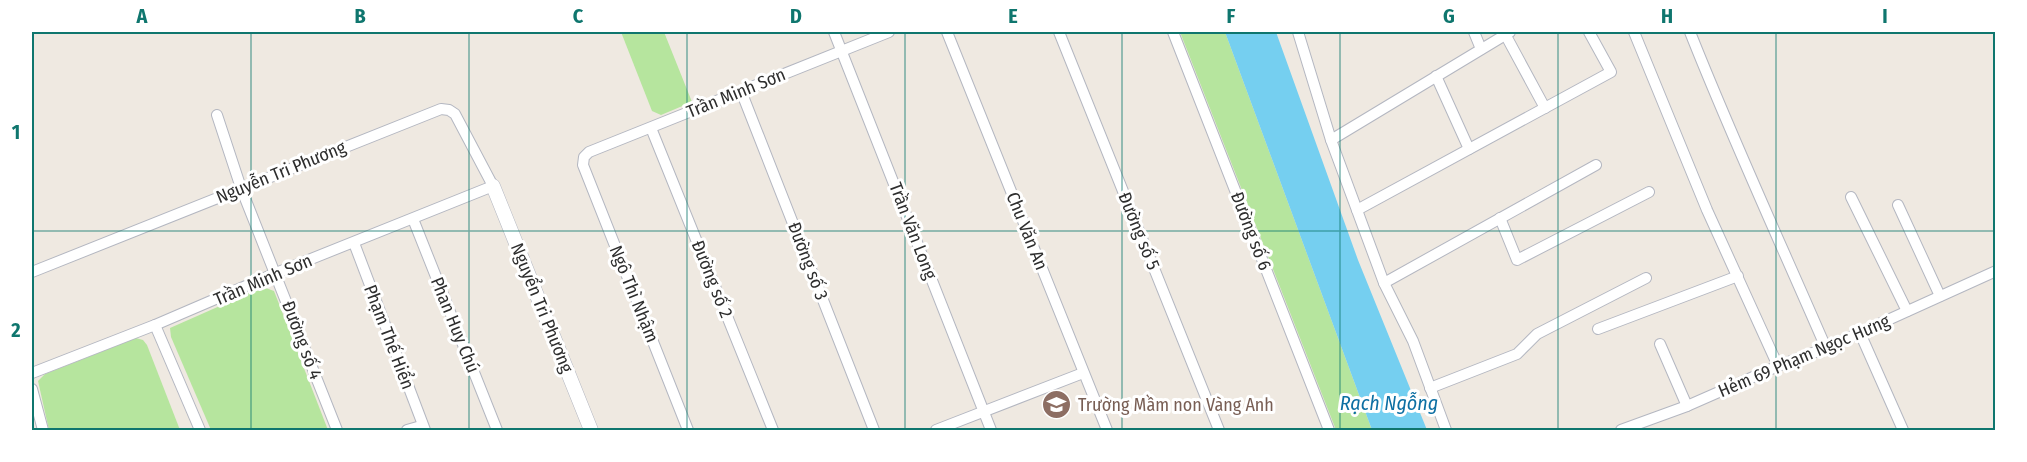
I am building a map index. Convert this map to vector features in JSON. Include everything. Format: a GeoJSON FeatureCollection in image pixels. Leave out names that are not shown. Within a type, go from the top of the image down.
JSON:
{"type":"FeatureCollection","features":[{"type":"Feature","properties":{"kind":"street","name":"Trần Văn Long"},"geometry":{"type":"LineString","coordinates":[[834,32],[991,430]]}},
{"type":"Feature","properties":{"kind":"street","name":"Trần Minh Sơn"},"geometry":{"type":"LineString","coordinates":[[584,157],[589,152],[889,32]]}},
{"type":"Feature","properties":{"kind":"street","name":"Chu Văn An"},"geometry":{"type":"LineString","coordinates":[[948,32],[1107,430]]}},
{"type":"Feature","properties":{"kind":"street","name":"Đường số 5"},"geometry":{"type":"LineString","coordinates":[[1059,32],[1219,430]]}},
{"type":"Feature","properties":{"kind":"street","name":"Đường số 6"},"geometry":{"type":"LineString","coordinates":[[1173,32],[1329,430]]}},
{"type":"Feature","properties":{"kind":"street"},"geometry":{"type":"LineString","coordinates":[[1298,32],[1331,140],[1384,283],[1413,341],[1446,430]]}},
{"type":"Feature","properties":{"kind":"street"},"geometry":{"type":"LineString","coordinates":[[1474,32],[1481,49]]}},
{"type":"Feature","properties":{"kind":"street"},"geometry":{"type":"LineString","coordinates":[[1357,210],[1611,72],[1589,32]]}},
{"type":"Feature","properties":{"kind":"street"},"geometry":{"type":"LineString","coordinates":[[1634,32],[1707,210],[1778,366]]}},
{"type":"Feature","properties":{"kind":"street"},"geometry":{"type":"LineString","coordinates":[[1690,32],[1729,128],[1826,348]]}},
{"type":"Feature","properties":{"kind":"street"},"geometry":{"type":"LineString","coordinates":[[1331,140],[1507,33],[1545,108]]}},
{"type":"Feature","properties":{"kind":"street"},"geometry":{"type":"LineString","coordinates":[[1436,76],[1469,149]]}},
{"type":"Feature","properties":{"kind":"street","name":"Đường số 3"},"geometry":{"type":"LineString","coordinates":[[741,91],[874,430]]}},
{"type":"Feature","properties":{"kind":"street","name":"Nguyễn Tri Phương"},"geometry":{"type":"LineString","coordinates":[[32,272],[441,109],[455,114],[493,186]]}},
{"type":"Feature","properties":{"kind":"street","name":"Đường số 4"},"geometry":{"type":"LineString","coordinates":[[217,115],[241,188],[337,430]]}},
{"type":"Feature","properties":{"kind":"street","name":"Đường số 2"},"geometry":{"type":"LineString","coordinates":[[651,128],[773,430]]}},
{"type":"Feature","properties":{"kind":"street","name":"Ngô Thì Nhậm"},"geometry":{"type":"LineString","coordinates":[[584,157],[583,165],[688,430]]}},
{"type":"Feature","properties":{"kind":"street"},"geometry":{"type":"LineString","coordinates":[[1384,283],[1596,165]]}},
{"type":"Feature","properties":{"kind":"street","name":"Trần Minh Sơn"},"geometry":{"type":"LineString","coordinates":[[32,373],[493,186]]}},
{"type":"Feature","properties":{"kind":"street","name":"Nguyển Tri Phương"},"geometry":{"type":"LineString","coordinates":[[493,186],[591,430]]}},
{"type":"Feature","properties":{"kind":"street"},"geometry":{"type":"LineString","coordinates":[[1500,218],[1517,260],[1649,192]]}},
{"type":"Feature","properties":{"kind":"street"},"geometry":{"type":"LineString","coordinates":[[1851,196],[1907,311]]}},
{"type":"Feature","properties":{"kind":"street"},"geometry":{"type":"LineString","coordinates":[[1898,205],[1940,296]]}},
{"type":"Feature","properties":{"kind":"street","name":"Phan Huy Chú"},"geometry":{"type":"LineString","coordinates":[[413,219],[497,430]]}},
{"type":"Feature","properties":{"kind":"street","name":"Phạm Thế Hiển"},"geometry":{"type":"LineString","coordinates":[[354,243],[423,427]]}},
{"type":"Feature","properties":{"kind":"street","name":"Hẻm 69 Phạm Ngọc Hưng"},"geometry":{"type":"LineString","coordinates":[[1621,430],[1687,406],[1778,366],[1826,348],[1995,271]]}},
{"type":"Feature","properties":{"kind":"street"},"geometry":{"type":"LineString","coordinates":[[1598,329],[1738,276]]}},
{"type":"Feature","properties":{"kind":"street"},"geometry":{"type":"LineString","coordinates":[[1430,388],[1517,354],[1537,334],[1646,278]]}},
{"type":"Feature","properties":{"kind":"street"},"geometry":{"type":"LineString","coordinates":[[155,325],[201,430]]}},
{"type":"Feature","properties":{"kind":"street"},"geometry":{"type":"LineString","coordinates":[[1860,333],[1902,430]]}},
{"type":"Feature","properties":{"kind":"street"},"geometry":{"type":"LineString","coordinates":[[1660,344],[1687,406]]}},
{"type":"Feature","properties":{"kind":"street"},"geometry":{"type":"LineString","coordinates":[[936,430],[1083,373]]}},
{"type":"Feature","properties":{"kind":"street"},"geometry":{"type":"LineString","coordinates":[[32,389],[43,430]]}},
{"type":"Feature","properties":{"kind":"street"},"geometry":{"type":"LineString","coordinates":[[407,430],[423,427]]}},
{"type":"Feature","properties":{"kind":"green space"},"geometry":{"type":"Polygon","coordinates":[[[621,32],[664,32],[692,102],[661,115],[652,111],[621,32]]]}},
{"type":"Feature","properties":{"kind":"green space"},"geometry":{"type":"Polygon","coordinates":[[[1180,32],[1225,32],[1372,430],[1336,430],[1180,32]]]}},
{"type":"Feature","properties":{"kind":"green space"},"geometry":{"type":"Polygon","coordinates":[[[263,287],[274,291],[328,430],[211,430],[171,337],[170,328],[263,287]]]}},
{"type":"Feature","properties":{"kind":"green space"},"geometry":{"type":"Polygon","coordinates":[[[136,338],[143,340],[147,345],[180,430],[49,430],[38,381],[45,374],[136,338]]]}},
{"type":"Feature","properties":{"kind":"water","name":"Rạch Ngỗng"},"geometry":{"type":"Polygon","coordinates":[[[1225,32],[1276,32],[1358,260],[1427,430],[1372,430],[1225,32]]]}},
{"type":"Feature","properties":{"kind":"place","name":"Trường Mầm non Vàng Anh"},"geometry":{"type":"Point","coordinates":[1057,405]}}]}
